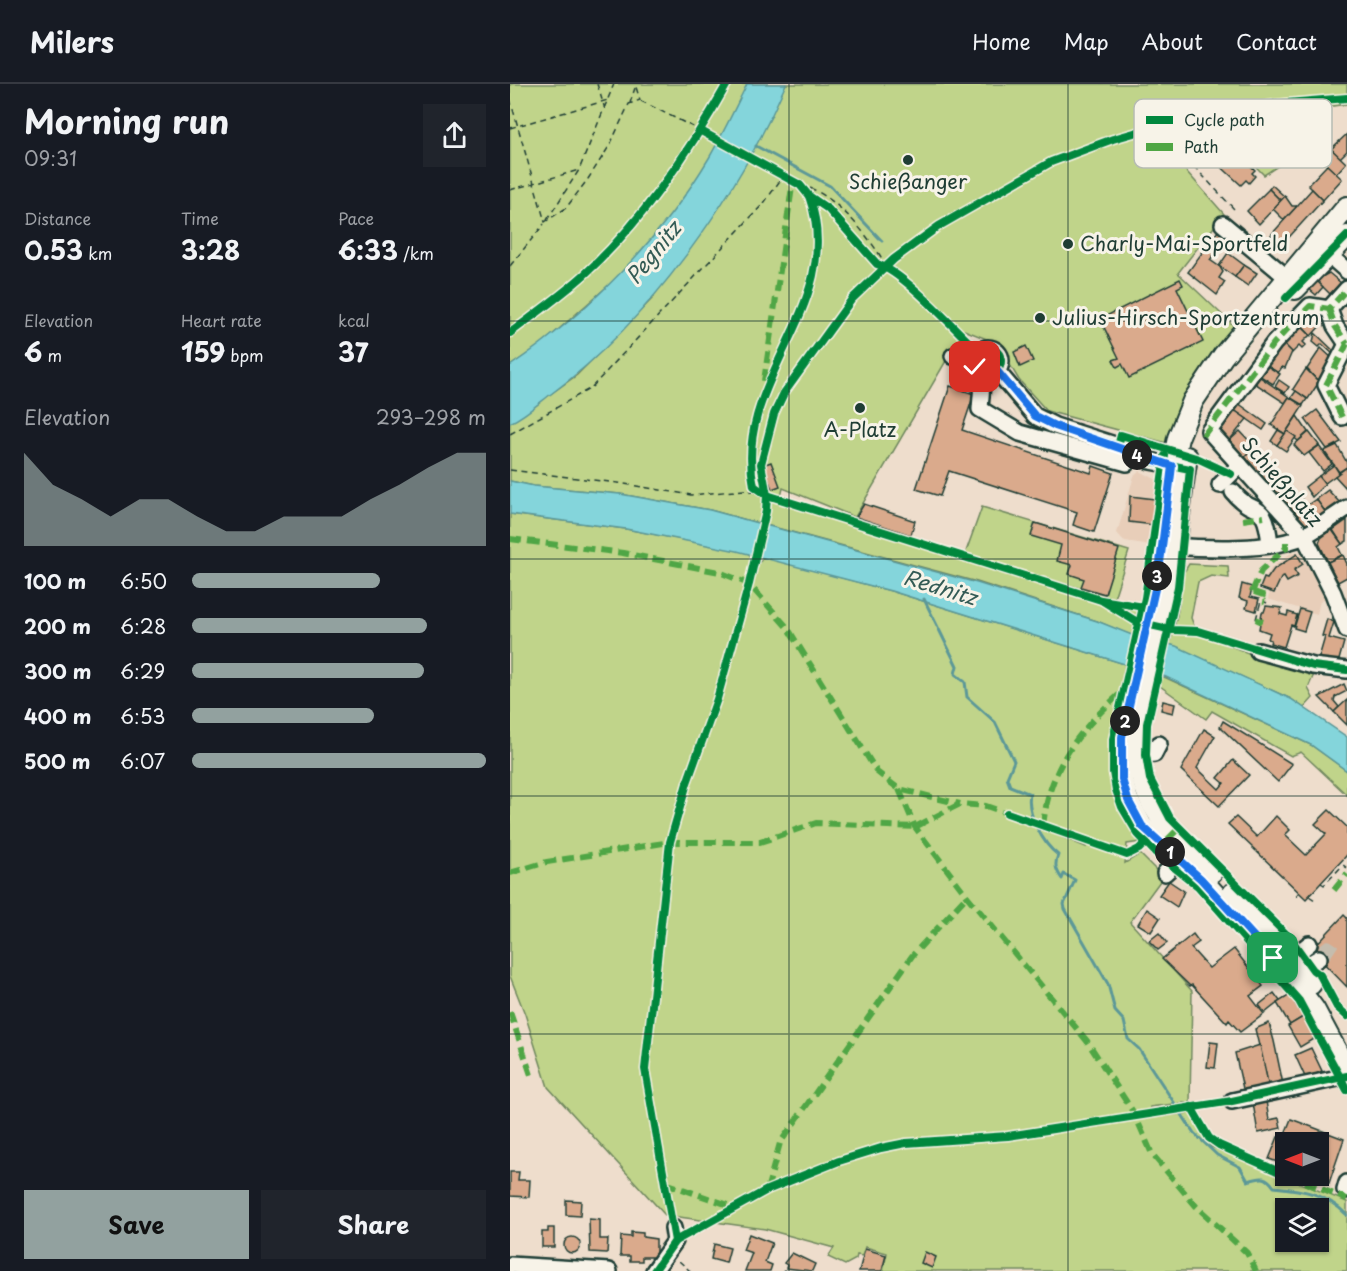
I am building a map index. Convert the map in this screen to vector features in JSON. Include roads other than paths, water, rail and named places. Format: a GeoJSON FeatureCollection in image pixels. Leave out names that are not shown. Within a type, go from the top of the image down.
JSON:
{"type":"FeatureCollection","features":[{"type":"Feature","properties":{"kind":"main road"},"geometry":{"type":"LineString","coordinates":[[1347,207],[1322,249],[1239,336],[1202,386],[1183,424],[1169,546],[1158,611],[1141,685],[1121,747],[1125,790],[1142,826],[1172,866],[1220,898],[1300,960],[1314,1009],[1347,1073]]}},
{"type":"Feature","properties":{"kind":"main road"},"geometry":{"type":"LineString","coordinates":[[1322,249],[1347,236]]}},
{"type":"Feature","properties":{"kind":"main road"},"geometry":{"type":"LineString","coordinates":[[1141,685],[1138,756],[1147,795],[1161,820],[1300,960],[1347,1046]]}},
{"type":"Feature","properties":{"kind":"street"},"geometry":{"type":"LineString","coordinates":[[1223,224],[1293,282]]}},
{"type":"Feature","properties":{"kind":"street"},"geometry":{"type":"LineString","coordinates":[[1322,249],[1347,271]]}},
{"type":"Feature","properties":{"kind":"street"},"geometry":{"type":"LineString","coordinates":[[1342,417],[1326,385],[1347,344],[1335,326],[1329,309],[1347,289]]}},
{"type":"Feature","properties":{"kind":"street","name":"Schießplatz"},"geometry":{"type":"LineString","coordinates":[[1329,309],[1310,306],[1274,343],[1209,431],[1304,536],[1333,593],[1347,630]]}},
{"type":"Feature","properties":{"kind":"street"},"geometry":{"type":"LineString","coordinates":[[974,359],[981,349],[994,349],[1001,359],[993,373],[982,384],[980,409],[1020,433],[1056,434],[1179,467]]}},
{"type":"Feature","properties":{"kind":"street"},"geometry":{"type":"LineString","coordinates":[[953,356],[974,359]]}},
{"type":"Feature","properties":{"kind":"street"},"geometry":{"type":"LineString","coordinates":[[974,359],[978,370],[993,373],[1056,434],[1127,463]]}},
{"type":"Feature","properties":{"kind":"street"},"geometry":{"type":"LineString","coordinates":[[1240,465],[1227,488],[1240,500],[1260,510],[1267,521],[1270,544]]}},
{"type":"Feature","properties":{"kind":"street"},"geometry":{"type":"LineString","coordinates":[[1169,546],[1286,542],[1304,536],[1347,508]]}},
{"type":"Feature","properties":{"kind":"street"},"geometry":{"type":"LineString","coordinates":[[1258,651],[1313,666],[1347,670]]}},
{"type":"Feature","properties":{"kind":"street"},"geometry":{"type":"LineString","coordinates":[[1138,756],[1154,754],[1159,744]]}},
{"type":"Feature","properties":{"kind":"street"},"geometry":{"type":"LineString","coordinates":[[1232,1101],[1347,1073]]}},
{"type":"Feature","properties":{"kind":"street"},"geometry":{"type":"LineString","coordinates":[[654,1271],[675,1241],[673,1228]]}},
{"type":"Feature","properties":{"kind":"street"},"geometry":{"type":"LineString","coordinates":[[510,1265],[609,1271]]}},
{"type":"Feature","properties":{"kind":"water","name":"Pegnitz"},"geometry":{"type":"Polygon","coordinates":[[[747,84],[786,84],[743,169],[687,254],[656,294],[587,365],[531,410],[510,423],[510,366],[568,322],[595,298],[645,246],[690,188],[709,158],[747,84]]]}},
{"type":"Feature","properties":{"kind":"water","name":"Rednitz"},"geometry":{"type":"Polygon","coordinates":[[[510,481],[534,486],[620,494],[710,510],[977,583],[1097,621],[1132,635],[1176,646],[1291,699],[1347,737],[1347,771],[1311,745],[1166,677],[891,591],[737,551],[626,529],[510,514],[510,481]]]}},
{"type":"Feature","properties":{"kind":"waterway"},"geometry":{"type":"LineString","coordinates":[[756,146],[830,186],[882,241]]}},
{"type":"Feature","properties":{"kind":"waterway","name":"Rednitz"},"geometry":{"type":"LineString","coordinates":[[924,599],[957,666],[955,674],[965,682],[967,697],[995,722],[1014,761],[1007,778],[1010,786],[1030,794],[1029,802],[1037,828],[1047,844],[1058,855],[1056,865],[1058,873],[1062,879],[1064,874],[1075,880],[1064,904],[1065,909],[1108,984],[1115,1011],[1124,1021],[1128,1039],[1139,1049],[1194,1133],[1217,1155],[1240,1167],[1248,1181],[1263,1178],[1274,1187],[1314,1194],[1331,1202],[1347,1215]]}},
{"type":"Feature","properties":{"kind":"tunnel"},"geometry":{"type":"LineString","coordinates":[[1323,952],[1328,948],[1334,952]]}},
{"type":"Feature","properties":{"kind":"place","name":"Schießanger"},"geometry":{"type":"Point","coordinates":[908,160]}},
{"type":"Feature","properties":{"kind":"place","name":"Charly-Mai-Sportfeld"},"geometry":{"type":"Point","coordinates":[1068,244]}},
{"type":"Feature","properties":{"kind":"place","name":"Julius-Hirsch-Sportzentrum"},"geometry":{"type":"Point","coordinates":[1040,318]}},
{"type":"Feature","properties":{"kind":"place","name":"A-Platz"},"geometry":{"type":"Point","coordinates":[860,408]}}]}
